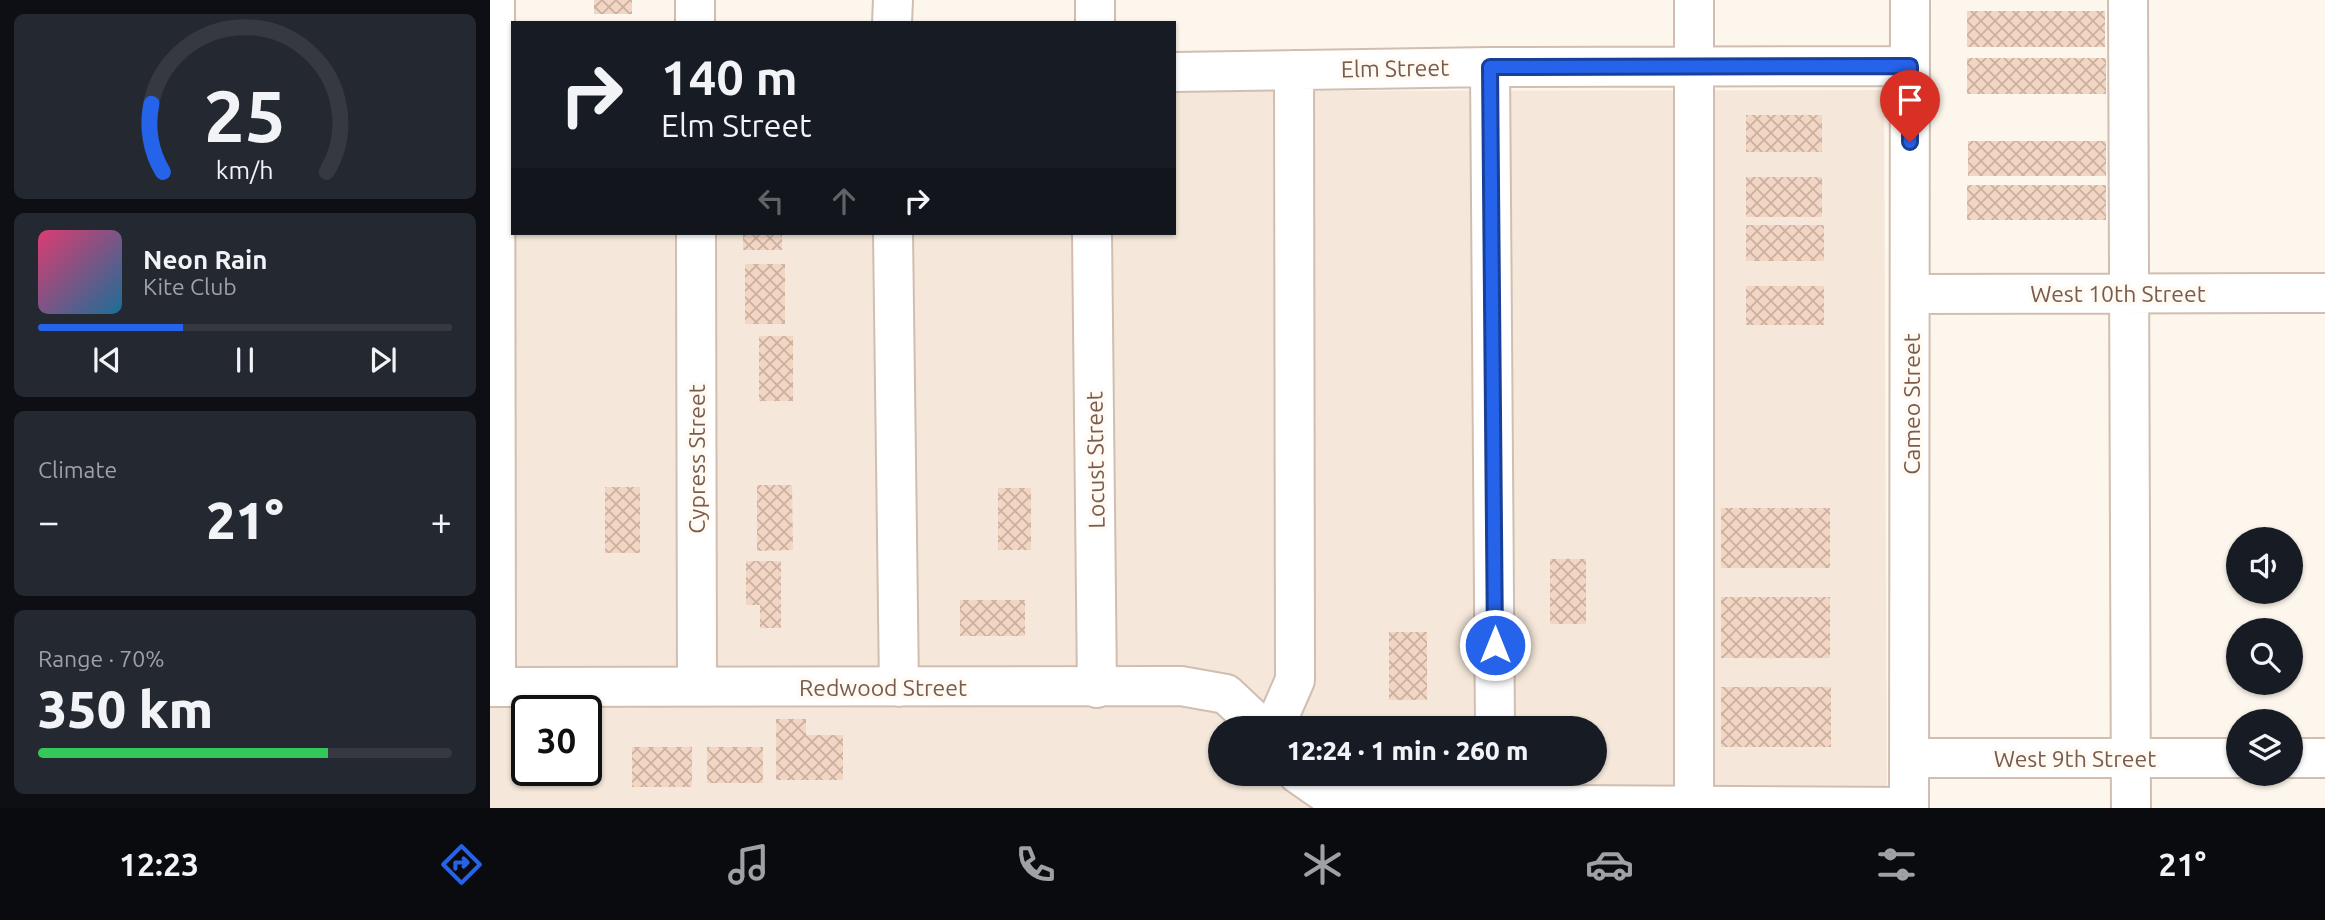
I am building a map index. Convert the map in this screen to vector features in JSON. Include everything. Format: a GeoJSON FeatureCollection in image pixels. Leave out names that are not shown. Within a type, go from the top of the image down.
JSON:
{"type":"FeatureCollection","features":[{"type":"Feature","properties":{"kind":"street"},"geometry":{"type":"LineString","coordinates":[[493,687],[499,68],[495,0]]}},
{"type":"Feature","properties":{"kind":"street"},"geometry":{"type":"LineString","coordinates":[[695,0],[695,21]]}},
{"type":"Feature","properties":{"kind":"street"},"geometry":{"type":"LineString","coordinates":[[892,21],[893,0]]}},
{"type":"Feature","properties":{"kind":"street"},"geometry":{"type":"LineString","coordinates":[[1095,0],[1095,21]]}},
{"type":"Feature","properties":{"kind":"street"},"geometry":{"type":"LineString","coordinates":[[1694,0],[1694,805]]}},
{"type":"Feature","properties":{"kind":"street","name":"Cameo Street"},"geometry":{"type":"LineString","coordinates":[[1909,807],[1910,0]]}},
{"type":"Feature","properties":{"kind":"street"},"geometry":{"type":"LineString","coordinates":[[2129,0],[2127,293],[2132,808]]}},
{"type":"Feature","properties":{"kind":"street","name":"Elm Street"},"geometry":{"type":"LineString","coordinates":[[1176,72],[1490,67],[1910,66]]}},
{"type":"Feature","properties":{"kind":"street"},"geometry":{"type":"LineString","coordinates":[[1490,67],[1495,716]]}},
{"type":"Feature","properties":{"kind":"street"},"geometry":{"type":"LineString","coordinates":[[1279,716],[1295,680],[1294,70]]}},
{"type":"Feature","properties":{"kind":"street","name":"Cypress Street"},"geometry":{"type":"LineString","coordinates":[[696,235],[697,685]]}},
{"type":"Feature","properties":{"kind":"street"},"geometry":{"type":"LineString","coordinates":[[892,235],[899,687]]}},
{"type":"Feature","properties":{"kind":"street","name":"Locust Street"},"geometry":{"type":"LineString","coordinates":[[1092,235],[1097,688]]}},
{"type":"Feature","properties":{"kind":"street","name":"West 10th Street"},"geometry":{"type":"LineString","coordinates":[[1910,294],[2325,293]]}},
{"type":"Feature","properties":{"kind":"street","name":"Redwood Street"},"geometry":{"type":"LineString","coordinates":[[493,687],[1181,686],[1226,694],[1249,716]]}},
{"type":"Feature","properties":{"kind":"street","name":"West 9th Street"},"geometry":{"type":"LineString","coordinates":[[1911,758],[2226,758]]}},
{"type":"Feature","properties":{"kind":"street"},"geometry":{"type":"LineString","coordinates":[[2303,758],[2325,758]]}},
{"type":"Feature","properties":{"kind":"street"},"geometry":{"type":"LineString","coordinates":[[1301,787],[1337,801],[1378,804],[1496,788],[1694,805],[1909,807]]}},
{"type":"Feature","properties":{"kind":"shaded area"},"geometry":{"type":"Polygon","coordinates":[[[1884,90],[1887,808],[490,808],[490,92],[511,235],[1176,235],[1176,91],[1884,90]]]}},
{"type":"Feature","properties":{"kind":"building"},"geometry":{"type":"Polygon","coordinates":[[[594,0],[632,0],[632,14],[594,14],[594,0]]]}},
{"type":"Feature","properties":{"kind":"building"},"geometry":{"type":"Polygon","coordinates":[[[1967,11],[2105,11],[2105,47],[1967,47],[1967,11]]]}},
{"type":"Feature","properties":{"kind":"building"},"geometry":{"type":"Polygon","coordinates":[[[1967,58],[2106,58],[2106,94],[1967,94],[1967,58]]]}},
{"type":"Feature","properties":{"kind":"building"},"geometry":{"type":"Polygon","coordinates":[[[1746,115],[1822,115],[1822,152],[1746,152],[1746,115]]]}},
{"type":"Feature","properties":{"kind":"building"},"geometry":{"type":"Polygon","coordinates":[[[1968,141],[2106,141],[2106,176],[1968,176],[1968,141]]]}},
{"type":"Feature","properties":{"kind":"building"},"geometry":{"type":"Polygon","coordinates":[[[1746,177],[1822,177],[1822,217],[1746,217],[1746,177]]]}},
{"type":"Feature","properties":{"kind":"building"},"geometry":{"type":"Polygon","coordinates":[[[1967,185],[2106,185],[2106,220],[1967,220],[1967,185]]]}},
{"type":"Feature","properties":{"kind":"building"},"geometry":{"type":"Polygon","coordinates":[[[1746,225],[1824,225],[1824,261],[1746,261],[1746,225]]]}},
{"type":"Feature","properties":{"kind":"building"},"geometry":{"type":"Polygon","coordinates":[[[743,235],[782,235],[782,250],[743,250],[743,235]]]}},
{"type":"Feature","properties":{"kind":"building"},"geometry":{"type":"Polygon","coordinates":[[[745,264],[785,264],[785,324],[745,324],[745,264]]]}},
{"type":"Feature","properties":{"kind":"building"},"geometry":{"type":"Polygon","coordinates":[[[1746,286],[1824,286],[1824,325],[1746,325],[1746,286]]]}},
{"type":"Feature","properties":{"kind":"building"},"geometry":{"type":"Polygon","coordinates":[[[759,336],[793,336],[793,401],[759,401],[759,336]]]}},
{"type":"Feature","properties":{"kind":"building"},"geometry":{"type":"Polygon","coordinates":[[[757,485],[792,485],[793,550],[757,551],[757,485]]]}},
{"type":"Feature","properties":{"kind":"building"},"geometry":{"type":"Polygon","coordinates":[[[605,487],[640,487],[640,553],[605,553],[605,487]]]}},
{"type":"Feature","properties":{"kind":"building"},"geometry":{"type":"Polygon","coordinates":[[[998,488],[1031,488],[1031,550],[998,550],[998,488]]]}},
{"type":"Feature","properties":{"kind":"building"},"geometry":{"type":"Polygon","coordinates":[[[1721,508],[1830,508],[1830,568],[1721,568],[1721,508]]]}},
{"type":"Feature","properties":{"kind":"building"},"geometry":{"type":"Polygon","coordinates":[[[1550,559],[1586,559],[1586,624],[1550,624],[1550,559]]]}},
{"type":"Feature","properties":{"kind":"building"},"geometry":{"type":"Polygon","coordinates":[[[746,561],[781,561],[781,628],[760,628],[760,605],[746,605],[746,561]]]}},
{"type":"Feature","properties":{"kind":"building"},"geometry":{"type":"Polygon","coordinates":[[[1721,597],[1830,597],[1830,658],[1721,658],[1721,597]]]}},
{"type":"Feature","properties":{"kind":"building"},"geometry":{"type":"Polygon","coordinates":[[[960,600],[1025,600],[1025,636],[960,636],[960,600]]]}},
{"type":"Feature","properties":{"kind":"building"},"geometry":{"type":"Polygon","coordinates":[[[1389,632],[1427,632],[1427,700],[1389,700],[1389,632]]]}},
{"type":"Feature","properties":{"kind":"building"},"geometry":{"type":"Polygon","coordinates":[[[1721,687],[1831,687],[1831,747],[1721,747],[1721,687]]]}},
{"type":"Feature","properties":{"kind":"building"},"geometry":{"type":"Polygon","coordinates":[[[776,719],[806,719],[806,735],[843,735],[843,780],[776,780],[776,719]]]}},
{"type":"Feature","properties":{"kind":"building"},"geometry":{"type":"Polygon","coordinates":[[[632,747],[692,747],[692,787],[632,787],[632,747]]]}},
{"type":"Feature","properties":{"kind":"building"},"geometry":{"type":"Polygon","coordinates":[[[707,747],[763,747],[763,783],[707,783],[707,747]]]}},
{"type":"Feature","properties":{"kind":"route"},"geometry":{"type":"LineString","coordinates":[[1495,645],[1490,67],[1910,66],[1910,142]]}}]}
